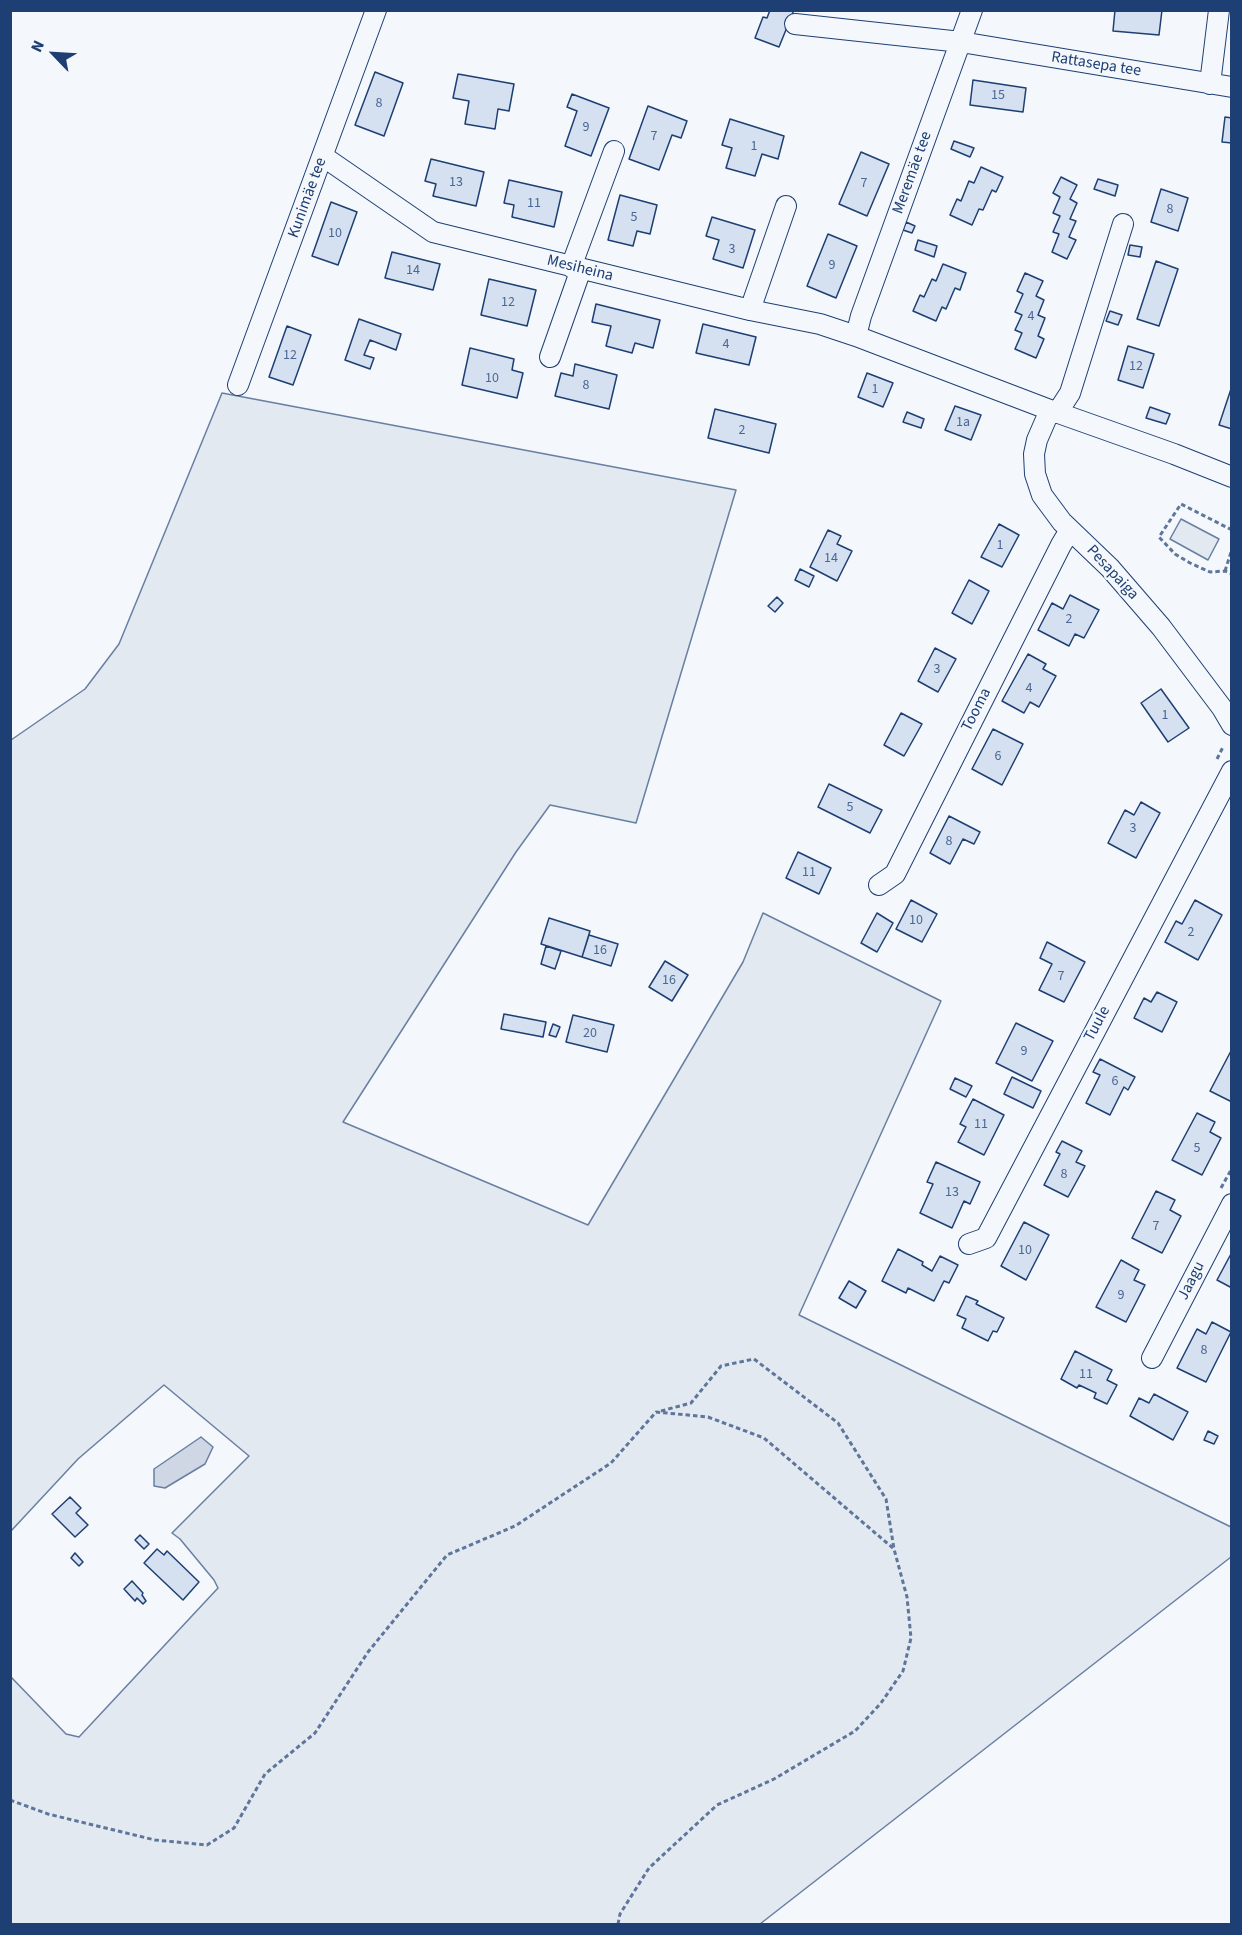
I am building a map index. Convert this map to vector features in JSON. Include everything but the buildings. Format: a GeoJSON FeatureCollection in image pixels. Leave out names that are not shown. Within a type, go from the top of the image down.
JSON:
{"type":"FeatureCollection","features":[{"type":"Feature","properties":{"kind":"street","name":"Kunimäe tee"},"geometry":{"type":"LineString","coordinates":[[238,385],[324,157],[376,10]]}},
{"type":"Feature","properties":{"kind":"street"},"geometry":{"type":"LineString","coordinates":[[816,10],[833,28]]}},
{"type":"Feature","properties":{"kind":"street","name":"Meremäe tee"},"geometry":{"type":"LineString","coordinates":[[856,336],[861,316],[972,10]]}},
{"type":"Feature","properties":{"kind":"street"},"geometry":{"type":"LineString","coordinates":[[1210,84],[1219,10]]}},
{"type":"Feature","properties":{"kind":"street","name":"Rattasepa tee"},"geometry":{"type":"LineString","coordinates":[[795,24],[961,42],[1232,87]]}},
{"type":"Feature","properties":{"kind":"street"},"geometry":{"type":"LineString","coordinates":[[550,357],[614,151]]}},
{"type":"Feature","properties":{"kind":"street","name":"Mesiheina"},"geometry":{"type":"LineString","coordinates":[[324,157],[433,232],[750,310],[820,324],[856,336]]}},
{"type":"Feature","properties":{"kind":"street"},"geometry":{"type":"LineString","coordinates":[[750,310],[786,206]]}},
{"type":"Feature","properties":{"kind":"street","name":"Pesapaiga"},"geometry":{"type":"LineString","coordinates":[[1123,224],[1070,393],[1054,412],[1037,440],[1034,454],[1035,474],[1041,495],[1070,530],[1110,568],[1161,627],[1222,708],[1232,725]]}},
{"type":"Feature","properties":{"kind":"street"},"geometry":{"type":"LineString","coordinates":[[856,336],[1232,477]]}},
{"type":"Feature","properties":{"kind":"street","name":"Tooma"},"geometry":{"type":"LineString","coordinates":[[879,885],[895,874],[1070,530]]}},
{"type":"Feature","properties":{"kind":"street","name":"Tuule"},"geometry":{"type":"LineString","coordinates":[[969,1244],[986,1238],[1225,795],[1232,771]]}},
{"type":"Feature","properties":{"kind":"street","name":"Jaagu"},"geometry":{"type":"LineString","coordinates":[[1152,1358],[1232,1203]]}},
{"type":"Feature","properties":{"kind":"path"},"geometry":{"type":"LineString","coordinates":[[1232,530],[1181,504],[1160,537],[1175,554],[1190,563],[1210,572],[1225,571],[1232,574]]}},
{"type":"Feature","properties":{"kind":"path"},"geometry":{"type":"LineString","coordinates":[[1225,571],[1232,549]]}},
{"type":"Feature","properties":{"kind":"path"},"geometry":{"type":"LineString","coordinates":[[10,1800],[48,1814],[155,1840],[207,1845],[234,1828],[265,1774],[315,1733],[369,1652],[447,1556],[515,1527],[611,1463],[656,1412],[691,1403],[722,1366],[754,1359],[838,1423],[886,1499],[894,1549],[907,1597],[911,1638],[903,1671],[881,1703],[855,1731],[774,1779],[717,1805],[649,1868],[620,1914],[618,1924]]}},
{"type":"Feature","properties":{"kind":"path"},"geometry":{"type":"LineString","coordinates":[[656,1412],[708,1417],[764,1438],[894,1549]]}},
{"type":"Feature","properties":{"kind":"shaded area"},"geometry":{"type":"Polygon","coordinates":[[[222,393],[736,490],[636,823],[550,805],[516,852],[343,1122],[588,1225],[743,962],[763,913],[941,1001],[799,1315],[1231,1527],[1231,1557],[760,1924],[11,1924],[11,1677],[66,1734],[79,1737],[218,1588],[180,1539],[172,1533],[249,1456],[164,1385],[78,1459],[11,1531],[11,740],[85,689],[119,644],[222,393]]]}},
{"type":"Feature","properties":{"kind":"shaded area"},"geometry":{"type":"Polygon","coordinates":[[[1181,519],[1219,539],[1208,560],[1170,539],[1181,519]]]}},
{"type":"Feature","properties":{"kind":"shaded area"},"geometry":{"type":"Polygon","coordinates":[[[201,1437],[213,1447],[205,1464],[165,1488],[154,1486],[154,1469],[201,1437]]]}}]}
